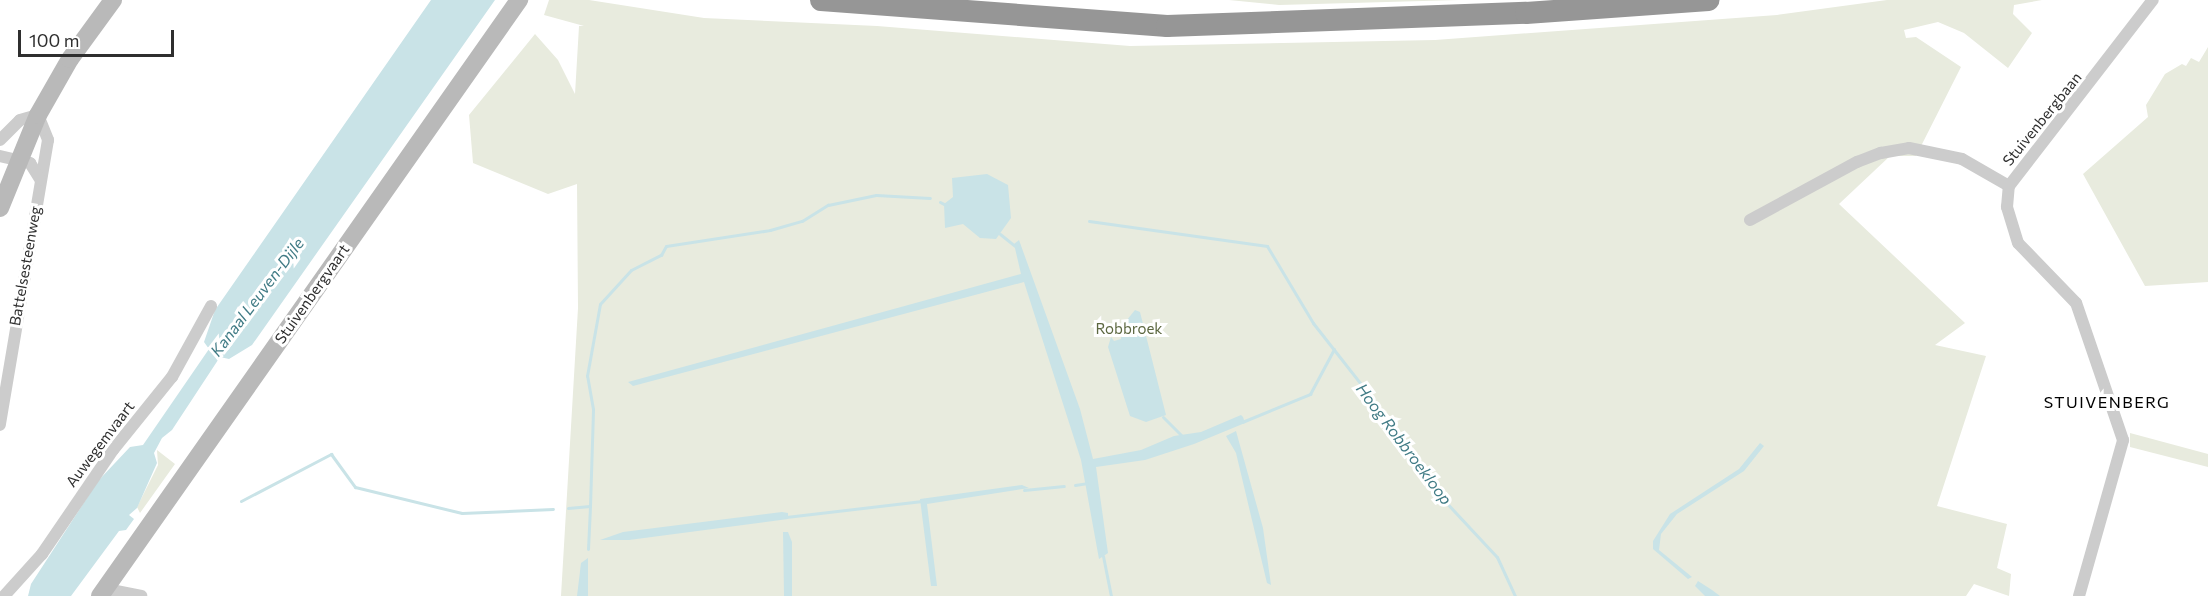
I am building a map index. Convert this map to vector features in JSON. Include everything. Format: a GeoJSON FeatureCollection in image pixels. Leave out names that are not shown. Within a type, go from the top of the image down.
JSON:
{"type":"FeatureCollection","features":[{"type":"Feature","properties":{"kind":"highway"},"geometry":{"type":"LineString","coordinates":[[820,0],[1167,26],[1526,14],[1709,0]]}},
{"type":"Feature","properties":{"kind":"main road"},"geometry":{"type":"LineString","coordinates":[[0,208],[38,115],[70,59],[112,0]]}},
{"type":"Feature","properties":{"kind":"main road","name":"Stuivenbergvaart"},"geometry":{"type":"LineString","coordinates":[[103,592],[519,0]]}},
{"type":"Feature","properties":{"kind":"street","name":"Stuivenbergbaan"},"geometry":{"type":"LineString","coordinates":[[2079,596],[2123,440],[2076,303],[2018,243],[2007,207],[2009,186],[2153,0]]}},
{"type":"Feature","properties":{"kind":"street"},"geometry":{"type":"LineString","coordinates":[[0,140],[20,120],[38,115]]}},
{"type":"Feature","properties":{"kind":"street","name":"Battelsesteenweg"},"geometry":{"type":"LineString","coordinates":[[0,425],[48,141],[38,115]]}},
{"type":"Feature","properties":{"kind":"street"},"geometry":{"type":"LineString","coordinates":[[1750,220],[1857,162],[1881,153],[1909,148],[1962,159],[2009,186]]}},
{"type":"Feature","properties":{"kind":"street"},"geometry":{"type":"LineString","coordinates":[[0,156],[20,158],[30,162],[40,179]]}},
{"type":"Feature","properties":{"kind":"street","name":"Auwegemvaart"},"geometry":{"type":"LineString","coordinates":[[4,593],[42,554],[113,450],[172,377],[211,306]]}},
{"type":"Feature","properties":{"kind":"street"},"geometry":{"type":"LineString","coordinates":[[103,592],[141,596]]}},
{"type":"Feature","properties":{"kind":"green space","name":"Robbroek"},"geometry":{"type":"Polygon","coordinates":[[[549,0],[589,0],[704,18],[877,26],[1130,46],[1435,40],[1777,15],[1887,0],[2042,0],[2014,5],[2013,14],[2032,33],[2008,68],[1964,33],[1938,22],[1904,30],[1906,38],[1916,37],[1961,67],[1916,156],[1890,156],[1839,204],[1965,323],[1935,345],[1986,356],[1937,506],[2007,524],[1997,568],[2011,574],[2009,596],[1974,584],[1966,596],[561,596],[578,308],[577,184],[548,194],[473,163],[469,115],[535,34],[558,60],[575,94],[579,26],[584,26],[544,15],[549,0]]]}},
{"type":"Feature","properties":{"kind":"green space"},"geometry":{"type":"Polygon","coordinates":[[[1229,0],[1459,0],[1279,5],[1229,0]]]}},
{"type":"Feature","properties":{"kind":"green space"},"geometry":{"type":"Polygon","coordinates":[[[2208,47],[2208,282],[2145,286],[2083,174],[2148,117],[2146,105],[2165,74],[2182,64],[2186,66],[2191,58],[2199,62],[2208,47]]]}},
{"type":"Feature","properties":{"kind":"green space"},"geometry":{"type":"Polygon","coordinates":[[[2130,433],[2208,454],[2208,467],[2130,447],[2130,433]]]}},
{"type":"Feature","properties":{"kind":"green space"},"geometry":{"type":"Polygon","coordinates":[[[157,450],[175,464],[140,513],[137,507],[158,465],[157,450]]]}},
{"type":"Feature","properties":{"kind":"water","name":"Kanaal Leuven-Dijle"},"geometry":{"type":"Polygon","coordinates":[[[431,0],[495,0],[252,345],[229,359],[220,357],[172,430],[162,438],[154,453],[157,463],[137,508],[129,515],[134,519],[126,530],[119,531],[71,596],[28,596],[31,584],[98,481],[130,447],[143,445],[209,349],[204,342],[215,310],[431,0]]]}},
{"type":"Feature","properties":{"kind":"water"},"geometry":{"type":"Polygon","coordinates":[[[987,174],[1008,185],[1011,218],[996,239],[980,238],[963,224],[945,228],[944,204],[953,197],[952,178],[987,174]]]}},
{"type":"Feature","properties":{"kind":"water"},"geometry":{"type":"Polygon","coordinates":[[[1019,240],[1080,409],[1093,459],[1141,450],[1174,436],[1201,432],[1241,415],[1245,423],[1194,444],[1145,460],[1096,467],[1108,553],[1099,559],[1081,460],[1024,282],[633,386],[628,382],[1021,274],[1014,244],[1019,240]]]}},
{"type":"Feature","properties":{"kind":"water"},"geometry":{"type":"Polygon","coordinates":[[[1135,310],[1140,312],[1166,415],[1146,422],[1130,416],[1108,347],[1111,337],[1114,341],[1121,339],[1122,326],[1135,310]]]}},
{"type":"Feature","properties":{"kind":"water"},"geometry":{"type":"Polygon","coordinates":[[[1236,431],[1263,528],[1271,585],[1267,583],[1236,453],[1226,436],[1236,431]]]}},
{"type":"Feature","properties":{"kind":"water"},"geometry":{"type":"Polygon","coordinates":[[[1760,443],[1764,446],[1744,471],[1677,514],[1661,534],[1659,550],[1692,577],[1688,579],[1653,549],[1653,541],[1670,514],[1739,469],[1760,443]]]}},
{"type":"Feature","properties":{"kind":"water"},"geometry":{"type":"Polygon","coordinates":[[[1022,485],[1029,488],[927,504],[937,586],[931,586],[920,499],[1022,485]]]}},
{"type":"Feature","properties":{"kind":"water"},"geometry":{"type":"Polygon","coordinates":[[[788,513],[788,519],[629,540],[600,540],[623,532],[788,513]]]}},
{"type":"Feature","properties":{"kind":"water"},"geometry":{"type":"Polygon","coordinates":[[[783,532],[788,532],[792,542],[792,596],[784,596],[783,532]]]}},
{"type":"Feature","properties":{"kind":"water"},"geometry":{"type":"Polygon","coordinates":[[[588,558],[588,596],[577,596],[581,563],[588,558]]]}},
{"type":"Feature","properties":{"kind":"water"},"geometry":{"type":"Polygon","coordinates":[[[1698,581],[1720,596],[1705,596],[1695,586],[1698,581]]]}},
{"type":"Feature","properties":{"kind":"waterway"},"geometry":{"type":"LineString","coordinates":[[568,508],[590,506],[593,409],[587,376],[600,304],[631,270],[661,255],[666,246],[770,230],[802,221],[828,205],[876,195],[930,198]]}},
{"type":"Feature","properties":{"kind":"waterway"},"geometry":{"type":"LineString","coordinates":[[940,202],[944,204]]}},
{"type":"Feature","properties":{"kind":"waterway","name":"Hoog Robbroekloop"},"geometry":{"type":"LineString","coordinates":[[1089,221],[1267,246],[1313,323],[1375,402],[1397,439],[1441,497],[1497,557],[1515,596]]}},
{"type":"Feature","properties":{"kind":"waterway"},"geometry":{"type":"LineString","coordinates":[[1000,234],[1015,246]]}},
{"type":"Feature","properties":{"kind":"waterway","name":"Hoog Robbroekloop"},"geometry":{"type":"LineString","coordinates":[[1242,422],[1310,394],[1334,349]]}},
{"type":"Feature","properties":{"kind":"waterway","name":"Hoog Robbroekloop"},"geometry":{"type":"LineString","coordinates":[[1163,417],[1183,437]]}},
{"type":"Feature","properties":{"kind":"waterway"},"geometry":{"type":"LineString","coordinates":[[241,501],[331,454],[355,487],[462,513],[553,509]]}},
{"type":"Feature","properties":{"kind":"waterway"},"geometry":{"type":"LineString","coordinates":[[1075,485],[1087,483]]}},
{"type":"Feature","properties":{"kind":"waterway"},"geometry":{"type":"LineString","coordinates":[[1024,490],[1064,486]]}},
{"type":"Feature","properties":{"kind":"waterway"},"geometry":{"type":"LineString","coordinates":[[786,517],[922,501]]}},
{"type":"Feature","properties":{"kind":"waterway"},"geometry":{"type":"LineString","coordinates":[[588,549],[590,506]]}},
{"type":"Feature","properties":{"kind":"waterway"},"geometry":{"type":"LineString","coordinates":[[1103,556],[1111,596]]}},
{"type":"Feature","properties":{"kind":"district","name":"STUIVENBERG"},"geometry":{"type":"Point","coordinates":[2107,402]}}]}
